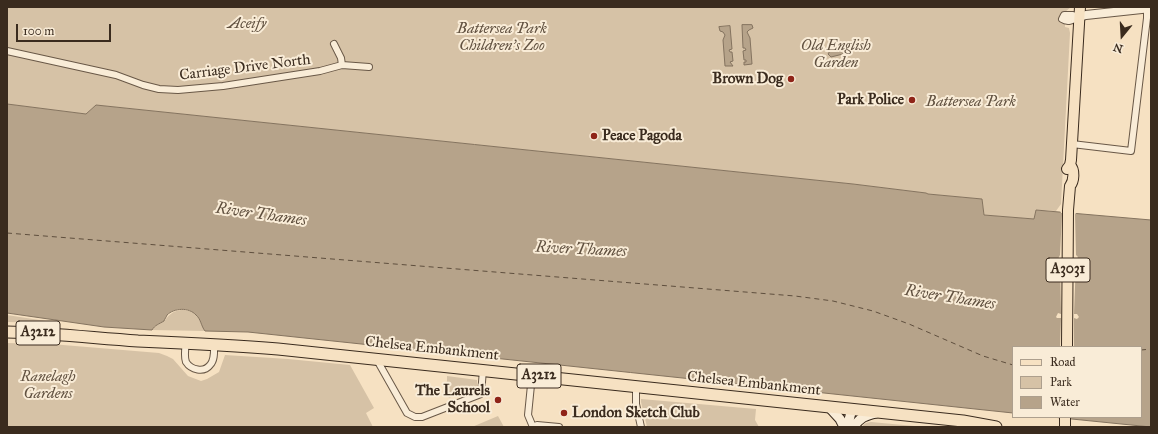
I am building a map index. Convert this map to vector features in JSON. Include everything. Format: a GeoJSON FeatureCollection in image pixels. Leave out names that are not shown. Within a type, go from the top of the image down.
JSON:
{"type":"FeatureCollection","features":[{"type":"Feature","properties":{"kind":"highway","name":"Chelsea Embankment"},"geometry":{"type":"LineString","coordinates":[[7,332],[44,333],[137,341],[214,344],[278,349],[852,409],[962,421],[996,427]]}},
{"type":"Feature","properties":{"kind":"main road","name":"A3031"},"geometry":{"type":"LineString","coordinates":[[1067,346],[1068,210],[1070,186],[1067,181],[1067,168],[1070,165],[1072,144],[1079,12]]}},
{"type":"Feature","properties":{"kind":"main road"},"geometry":{"type":"LineString","coordinates":[[829,407],[846,427]]}},
{"type":"Feature","properties":{"kind":"main road"},"geometry":{"type":"LineString","coordinates":[[846,427],[852,409]]}},
{"type":"Feature","properties":{"kind":"main road"},"geometry":{"type":"LineString","coordinates":[[854,427],[857,422],[864,417],[879,413]]}},
{"type":"Feature","properties":{"kind":"street"},"geometry":{"type":"LineString","coordinates":[[1072,144],[1131,151],[1149,8],[1089,14],[1079,12]]}},
{"type":"Feature","properties":{"kind":"street"},"geometry":{"type":"LineString","coordinates":[[334,44],[342,65]]}},
{"type":"Feature","properties":{"kind":"street","name":"Carriage Drive North"},"geometry":{"type":"LineString","coordinates":[[7,51],[116,75],[143,86],[178,90],[222,86],[320,71],[342,65],[369,67]]}},
{"type":"Feature","properties":{"kind":"street"},"geometry":{"type":"LineString","coordinates":[[186,343],[186,360],[192,368],[199,370],[206,369],[210,365],[214,356],[214,344]]}},
{"type":"Feature","properties":{"kind":"street"},"geometry":{"type":"LineString","coordinates":[[377,359],[407,412],[416,417],[422,417],[481,394],[484,370]]}},
{"type":"Feature","properties":{"kind":"street"},"geometry":{"type":"LineString","coordinates":[[532,375],[528,415],[533,427],[537,425],[559,427]]}},
{"type":"Feature","properties":{"kind":"street"},"geometry":{"type":"LineString","coordinates":[[636,386],[636,404],[641,427]]}},
{"type":"Feature","properties":{"kind":"green space","name":"Battersea Park"},"geometry":{"type":"Polygon","coordinates":[[[7,7],[1071,7],[1065,12],[1065,27],[1069,28],[1070,33],[1061,204],[1056,211],[1036,210],[1034,219],[984,215],[982,199],[928,194],[853,184],[96,105],[86,114],[7,104],[7,7]]]}},
{"type":"Feature","properties":{"kind":"green space"},"geometry":{"type":"Polygon","coordinates":[[[181,310],[188,310],[198,315],[205,331],[152,330],[172,313],[181,310]]]}},
{"type":"Feature","properties":{"kind":"green space"},"geometry":{"type":"Polygon","coordinates":[[[7,315],[59,323],[7,322],[7,315]]]}},
{"type":"Feature","properties":{"kind":"green space","name":"Ranelagh Gardens"},"geometry":{"type":"Polygon","coordinates":[[[7,343],[51,344],[159,353],[173,359],[188,376],[201,381],[219,372],[225,355],[350,365],[374,408],[366,413],[373,427],[7,427],[7,343]]]}},
{"type":"Feature","properties":{"kind":"green space"},"geometry":{"type":"Polygon","coordinates":[[[447,376],[477,380],[477,387],[449,398],[443,386],[447,381],[447,376]]]}},
{"type":"Feature","properties":{"kind":"green space"},"geometry":{"type":"Polygon","coordinates":[[[641,399],[756,409],[755,420],[759,427],[647,427],[641,399]]]}},
{"type":"Feature","properties":{"kind":"green space"},"geometry":{"type":"Polygon","coordinates":[[[498,416],[504,427],[472,427],[498,416]]]}},
{"type":"Feature","properties":{"kind":"green space"},"geometry":{"type":"Polygon","coordinates":[[[871,422],[925,427],[861,427],[866,423],[871,422]]]}},
{"type":"Feature","properties":{"kind":"water"},"geometry":{"type":"Polygon","coordinates":[[[742,25],[752,25],[753,28],[747,32],[750,38],[752,64],[744,65],[746,60],[744,60],[743,51],[746,50],[743,48],[742,25]]]}},
{"type":"Feature","properties":{"kind":"water"},"geometry":{"type":"Polygon","coordinates":[[[730,26],[732,49],[729,50],[732,52],[733,61],[730,62],[733,66],[725,66],[723,40],[725,35],[720,31],[719,27],[730,26]]]}},
{"type":"Feature","properties":{"kind":"water"},"geometry":{"type":"Polygon","coordinates":[[[842,48],[845,51],[843,54],[831,57],[828,54],[830,51],[842,48]]]}},
{"type":"Feature","properties":{"kind":"water","name":"River Thames"},"geometry":{"type":"Polygon","coordinates":[[[7,104],[86,114],[96,105],[853,184],[928,194],[982,199],[984,215],[1034,219],[1036,210],[1151,220],[1151,427],[1062,418],[1142,418],[1142,346],[1012,346],[1012,413],[248,332],[205,331],[198,317],[193,312],[182,309],[167,315],[164,321],[152,330],[104,327],[7,313],[7,104]]]}},
{"type":"Feature","properties":{"kind":"pier"},"geometry":{"type":"Polygon","coordinates":[[[1060,210],[1078,212],[1075,214],[1076,255],[1078,257],[1076,260],[1074,314],[1077,314],[1079,317],[1077,319],[1074,318],[1074,346],[1060,346],[1061,318],[1056,317],[1058,313],[1061,314],[1060,260],[1058,259],[1060,255],[1060,210]]]}},
{"type":"Feature","properties":{"kind":"ferry route"},"geometry":{"type":"LineString","coordinates":[[7,233],[795,296],[833,301],[873,311],[909,324],[983,356],[1012,365]]}},
{"type":"Feature","properties":{"kind":"ferry route"},"geometry":{"type":"LineString","coordinates":[[1142,350],[1151,349]]}},
{"type":"Feature","properties":{"kind":"place","name":"Brown Dog"},"geometry":{"type":"Point","coordinates":[791,79]}},
{"type":"Feature","properties":{"kind":"place","name":"Park Police"},"geometry":{"type":"Point","coordinates":[912,100]}},
{"type":"Feature","properties":{"kind":"place","name":"Peace Pagoda"},"geometry":{"type":"Point","coordinates":[594,136]}},
{"type":"Feature","properties":{"kind":"place","name":"The Laurels School"},"geometry":{"type":"Point","coordinates":[498,400]}},
{"type":"Feature","properties":{"kind":"place","name":"London Sketch Club"},"geometry":{"type":"Point","coordinates":[564,413]}},
{"type":"Feature","properties":{"kind":"park label","name":"Aceify"},"geometry":{"type":"Point","coordinates":[247,24]}},
{"type":"Feature","properties":{"kind":"park label","name":"Battersea Park Children's Zoo"},"geometry":{"type":"Point","coordinates":[502,38]}},
{"type":"Feature","properties":{"kind":"park label","name":"Old English Garden"},"geometry":{"type":"Point","coordinates":[836,54]}}]}
